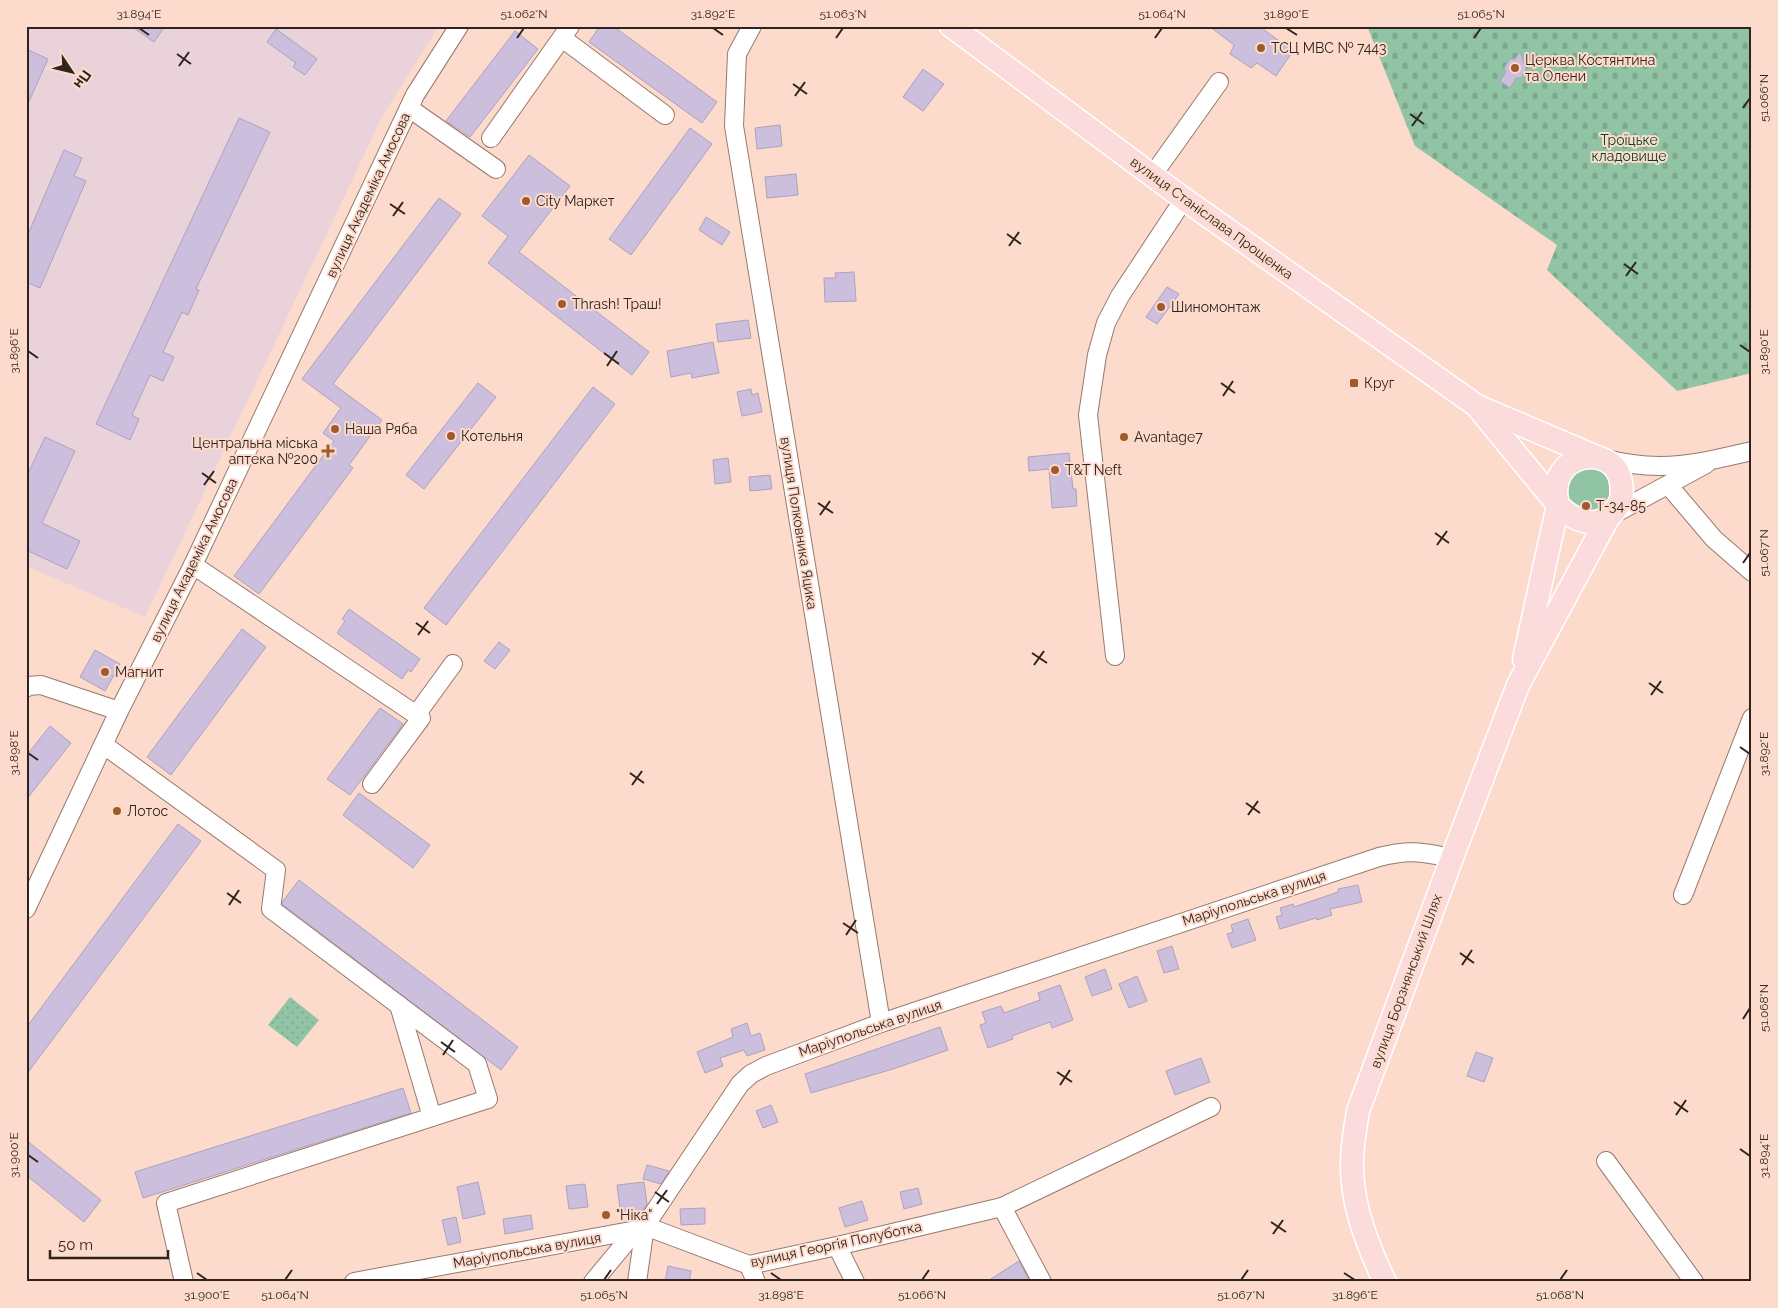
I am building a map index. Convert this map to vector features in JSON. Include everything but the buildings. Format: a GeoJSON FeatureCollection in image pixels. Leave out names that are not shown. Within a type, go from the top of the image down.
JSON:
{"type":"FeatureCollection","features":[{"type":"Feature","properties":{"kind":"main road","name":"вулиця Станіслава Прощенка"},"geometry":{"type":"LineString","coordinates":[[950,26],[1152,176],[1477,406],[1598,458]]}},
{"type":"Feature","properties":{"kind":"main road","name":"вулиця Станіслава Прощенка"},"geometry":{"type":"LineString","coordinates":[[1477,406],[1558,505]]}},
{"type":"Feature","properties":{"kind":"main road"},"geometry":{"type":"LineString","coordinates":[[1583,457],[1598,458],[1615,467],[1620,474],[1622,494],[1620,502],[1609,516],[1594,522],[1583,522],[1567,514],[1558,505],[1555,494],[1556,486],[1564,469],[1570,463],[1583,457]]}},
{"type":"Feature","properties":{"kind":"main road","name":"вулиця Борзнянський Шлях"},"geometry":{"type":"LineString","coordinates":[[1518,685],[1558,505]]}},
{"type":"Feature","properties":{"kind":"main road","name":"вулиця Борзнянський Шлях"},"geometry":{"type":"LineString","coordinates":[[1385,1282],[1362,1226],[1353,1184],[1354,1137],[1358,1111],[1518,685],[1609,516]]}},
{"type":"Feature","properties":{"kind":"street","name":"вулиця Академіка Амосова"},"geometry":{"type":"LineString","coordinates":[[26,909],[119,711],[193,566],[415,95],[459,26]]}},
{"type":"Feature","properties":{"kind":"street","name":"вулиця Полковника Яцика"},"geometry":{"type":"LineString","coordinates":[[752,26],[737,54],[734,126],[881,1023]]}},
{"type":"Feature","properties":{"kind":"street"},"geometry":{"type":"LineString","coordinates":[[491,138],[564,31],[665,114]]}},
{"type":"Feature","properties":{"kind":"street"},"geometry":{"type":"LineString","coordinates":[[1152,176],[1219,82]]}},
{"type":"Feature","properties":{"kind":"street"},"geometry":{"type":"LineString","coordinates":[[409,108],[496,169]]}},
{"type":"Feature","properties":{"kind":"street"},"geometry":{"type":"LineString","coordinates":[[1115,656],[1088,415],[1093,380],[1097,355],[1106,323],[1120,296],[1184,199]]}},
{"type":"Feature","properties":{"kind":"street"},"geometry":{"type":"LineString","coordinates":[[1598,458],[1625,464],[1660,466],[1712,461],[1752,451]]}},
{"type":"Feature","properties":{"kind":"street"},"geometry":{"type":"LineString","coordinates":[[1609,516],[1669,486],[1712,461]]}},
{"type":"Feature","properties":{"kind":"street"},"geometry":{"type":"LineString","coordinates":[[1669,486],[1714,538],[1752,572]]}},
{"type":"Feature","properties":{"kind":"street"},"geometry":{"type":"LineString","coordinates":[[193,566],[421,718],[372,784]]}},
{"type":"Feature","properties":{"kind":"street"},"geometry":{"type":"LineString","coordinates":[[416,715],[453,664]]}},
{"type":"Feature","properties":{"kind":"street"},"geometry":{"type":"LineString","coordinates":[[26,688],[28,686],[41,685],[119,711]]}},
{"type":"Feature","properties":{"kind":"street"},"geometry":{"type":"LineString","coordinates":[[1683,895],[1752,718]]}},
{"type":"Feature","properties":{"kind":"street"},"geometry":{"type":"LineString","coordinates":[[104,745],[276,870],[272,909],[477,1064],[488,1099],[166,1203],[184,1282]]}},
{"type":"Feature","properties":{"kind":"street","name":"Маріупольська вулиця"},"geometry":{"type":"LineString","coordinates":[[354,1282],[640,1228],[740,1084],[751,1074],[788,1056],[881,1023],[1378,857],[1398,852],[1417,851],[1452,858]]}},
{"type":"Feature","properties":{"kind":"street"},"geometry":{"type":"LineString","coordinates":[[399,1005],[432,1117]]}},
{"type":"Feature","properties":{"kind":"street","name":"вулиця Георгія Полуботка"},"geometry":{"type":"LineString","coordinates":[[640,1228],[749,1265],[1002,1207],[1211,1107]]}},
{"type":"Feature","properties":{"kind":"street"},"geometry":{"type":"LineString","coordinates":[[1606,1162],[1694,1282]]}},
{"type":"Feature","properties":{"kind":"street"},"geometry":{"type":"LineString","coordinates":[[1002,1207],[1042,1282]]}},
{"type":"Feature","properties":{"kind":"street"},"geometry":{"type":"LineString","coordinates":[[594,1282],[640,1228]]}},
{"type":"Feature","properties":{"kind":"street"},"geometry":{"type":"LineString","coordinates":[[638,1282],[640,1228]]}},
{"type":"Feature","properties":{"kind":"street"},"geometry":{"type":"LineString","coordinates":[[837,1246],[855,1282]]}},
{"type":"Feature","properties":{"kind":"street"},"geometry":{"type":"LineString","coordinates":[[749,1265],[756,1282]]}},
{"type":"Feature","properties":{"kind":"shaded area"},"geometry":{"type":"Polygon","coordinates":[[[26,26],[439,26],[383,115],[145,617],[26,566],[26,26]]]}},
{"type":"Feature","properties":{"kind":"green space","name":"Троїцьке кладовище"},"geometry":{"type":"Polygon","coordinates":[[[1367,26],[1752,26],[1752,373],[1677,391],[1547,270],[1557,245],[1415,146],[1367,26]]]}},
{"type":"Feature","properties":{"kind":"green space"},"geometry":{"type":"Polygon","coordinates":[[[1584,467],[1602,470],[1612,481],[1612,498],[1602,511],[1588,514],[1567,501],[1568,479],[1584,467]]]}},
{"type":"Feature","properties":{"kind":"green space"},"geometry":{"type":"Polygon","coordinates":[[[290,997],[319,1020],[297,1047],[268,1025],[290,997]]]}},
{"type":"Feature","properties":{"kind":"place","name":"ТСЦ МВС № 7443"},"geometry":{"type":"Point","coordinates":[1261,48]}},
{"type":"Feature","properties":{"kind":"place","name":"Церква Костянтина та Олени"},"geometry":{"type":"Point","coordinates":[1515,68]}},
{"type":"Feature","properties":{"kind":"place","name":"City Маркет"},"geometry":{"type":"Point","coordinates":[526,201]}},
{"type":"Feature","properties":{"kind":"place","name":"Thrash! Траш!"},"geometry":{"type":"Point","coordinates":[562,304]}},
{"type":"Feature","properties":{"kind":"place","name":"Шиномонтаж"},"geometry":{"type":"Point","coordinates":[1161,307]}},
{"type":"Feature","properties":{"kind":"place","name":"Круг"},"geometry":{"type":"Point","coordinates":[1354,383]}},
{"type":"Feature","properties":{"kind":"place","name":"Наша Ряба"},"geometry":{"type":"Point","coordinates":[335,429]}},
{"type":"Feature","properties":{"kind":"place","name":"Котельня"},"geometry":{"type":"Point","coordinates":[451,436]}},
{"type":"Feature","properties":{"kind":"place","name":"Avantage7"},"geometry":{"type":"Point","coordinates":[1124,437]}},
{"type":"Feature","properties":{"kind":"place","name":"Центральна міська аптека №200"},"geometry":{"type":"Point","coordinates":[328,451]}},
{"type":"Feature","properties":{"kind":"place","name":"T&T Neft"},"geometry":{"type":"Point","coordinates":[1055,470]}},
{"type":"Feature","properties":{"kind":"place","name":"Т-34-85"},"geometry":{"type":"Point","coordinates":[1586,506]}},
{"type":"Feature","properties":{"kind":"place","name":"Магнит"},"geometry":{"type":"Point","coordinates":[105,672]}},
{"type":"Feature","properties":{"kind":"place","name":"Лотос"},"geometry":{"type":"Point","coordinates":[117,811]}},
{"type":"Feature","properties":{"kind":"place","name":"\"Ніка\""},"geometry":{"type":"Point","coordinates":[606,1215]}}]}
